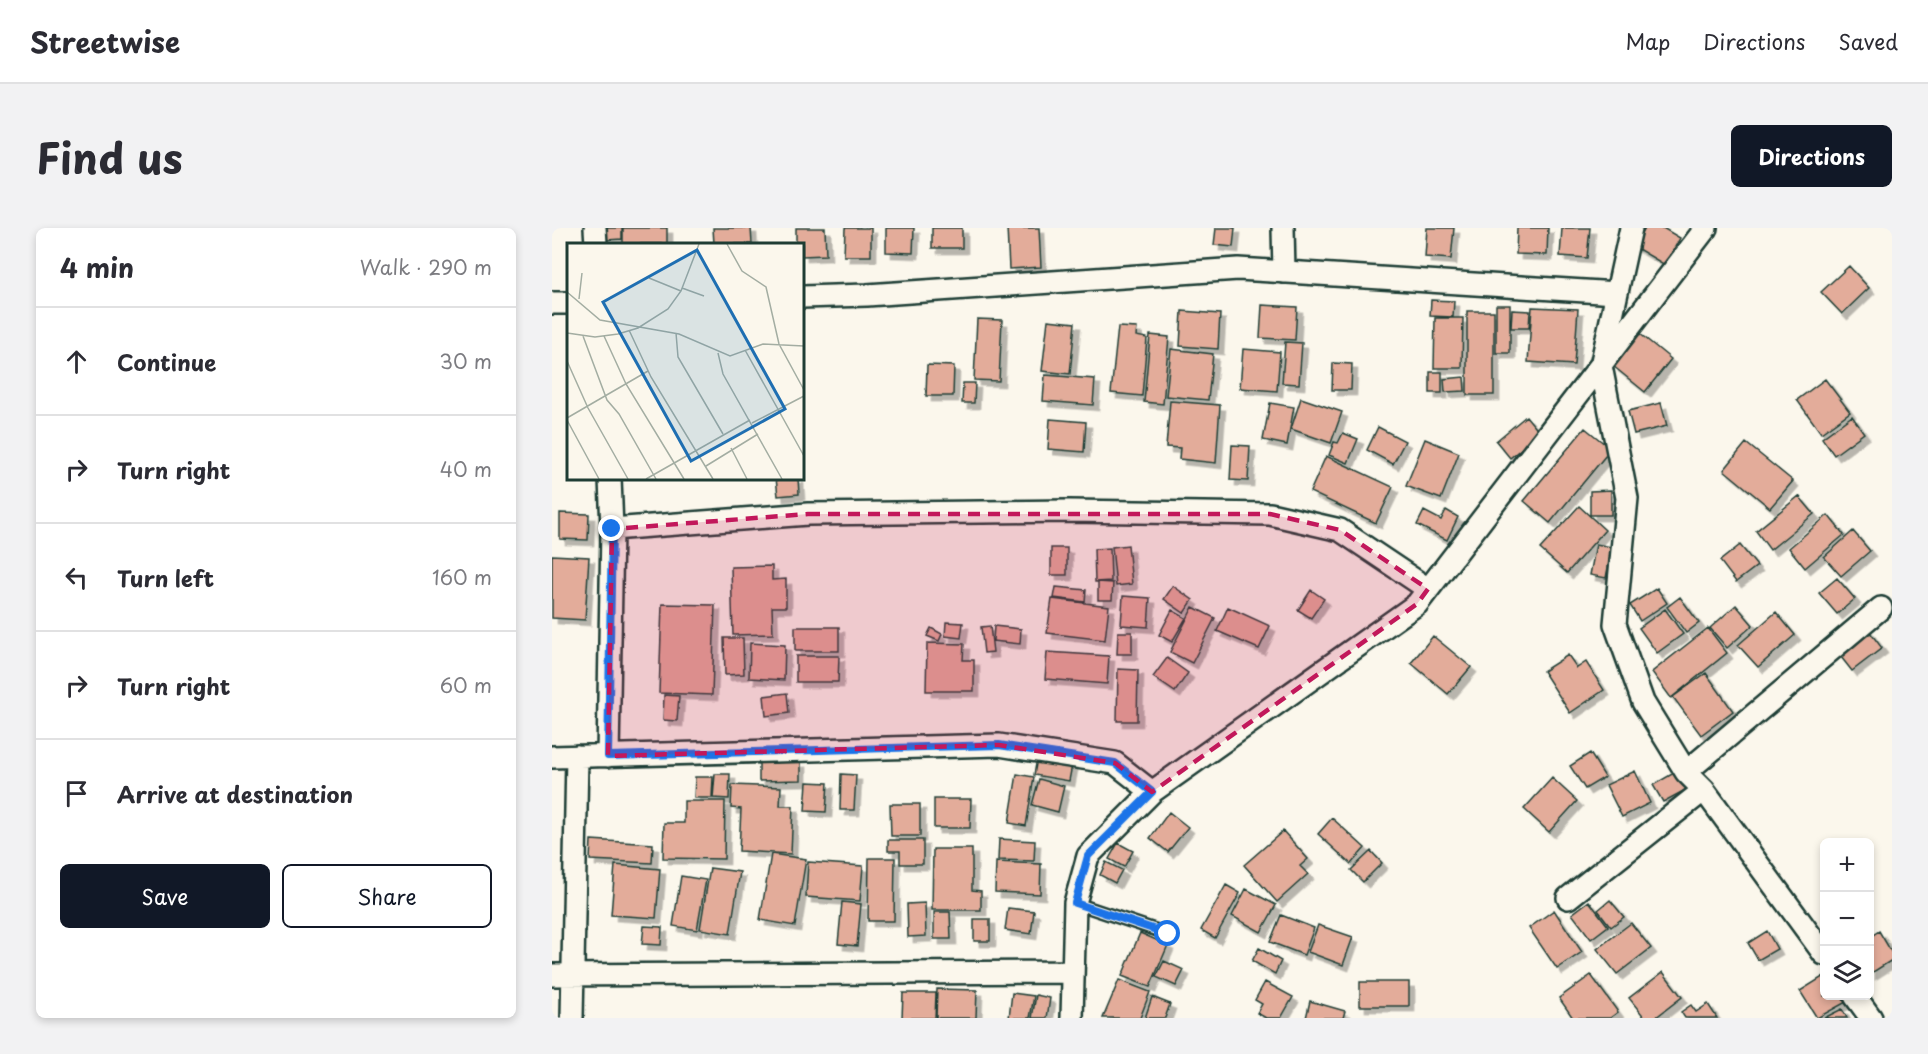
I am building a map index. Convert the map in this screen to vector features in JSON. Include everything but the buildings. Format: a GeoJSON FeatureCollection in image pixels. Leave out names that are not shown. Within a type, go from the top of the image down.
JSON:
{"type":"FeatureCollection","features":[{"type":"Feature","properties":{"kind":"street"},"geometry":{"type":"LineString","coordinates":[[595,228],[596,243]]}},
{"type":"Feature","properties":{"kind":"street"},"geometry":{"type":"LineString","coordinates":[[1283,228],[1284,272]]}},
{"type":"Feature","properties":{"kind":"street"},"geometry":{"type":"LineString","coordinates":[[1631,228],[1600,366],[1627,498],[1615,624],[1643,702],[1686,772],[1704,790],[1820,949]]}},
{"type":"Feature","properties":{"kind":"street"},"geometry":{"type":"LineString","coordinates":[[1072,1018],[1075,903],[1088,856],[1152,792],[1417,604],[1706,228]]}},
{"type":"Feature","properties":{"kind":"street"},"geometry":{"type":"LineString","coordinates":[[804,297],[867,295],[1238,269],[1617,293]]}},
{"type":"Feature","properties":{"kind":"street"},"geometry":{"type":"LineString","coordinates":[[608,756],[612,529],[610,480]]}},
{"type":"Feature","properties":{"kind":"street"},"geometry":{"type":"LineString","coordinates":[[612,529],[808,514],[1069,511],[1270,514],[1340,530],[1428,590]]}},
{"type":"Feature","properties":{"kind":"street"},"geometry":{"type":"LineString","coordinates":[[1686,772],[1881,608]]}},
{"type":"Feature","properties":{"kind":"street"},"geometry":{"type":"LineString","coordinates":[[552,757],[999,745],[1115,763],[1152,792]]}},
{"type":"Feature","properties":{"kind":"street"},"geometry":{"type":"LineString","coordinates":[[572,1018],[562,975],[577,756]]}},
{"type":"Feature","properties":{"kind":"street"},"geometry":{"type":"LineString","coordinates":[[1568,898],[1704,790]]}},
{"type":"Feature","properties":{"kind":"street"},"geometry":{"type":"LineString","coordinates":[[562,975],[1073,972]]}},
{"type":"Feature","properties":{"kind":"street"},"geometry":{"type":"LineString","coordinates":[[1858,1000],[1871,1018]]}},
{"type":"Feature","properties":{"kind":"lane"},"geometry":{"type":"LineString","coordinates":[[1075,903],[1168,934]]}},
{"type":"Feature","properties":{"kind":"highlighted area"},"geometry":{"type":"Polygon","coordinates":[[[808,514],[1270,514],[1340,530],[1428,589],[1417,604],[1152,792],[1115,763],[999,745],[608,756],[612,529],[808,514]]]}},
{"type":"Feature","properties":{"kind":"route"},"geometry":{"type":"LineString","coordinates":[[612,529],[608,756],[999,745],[1115,763],[1152,792],[1088,856],[1075,903],[1168,934]]}}]}
